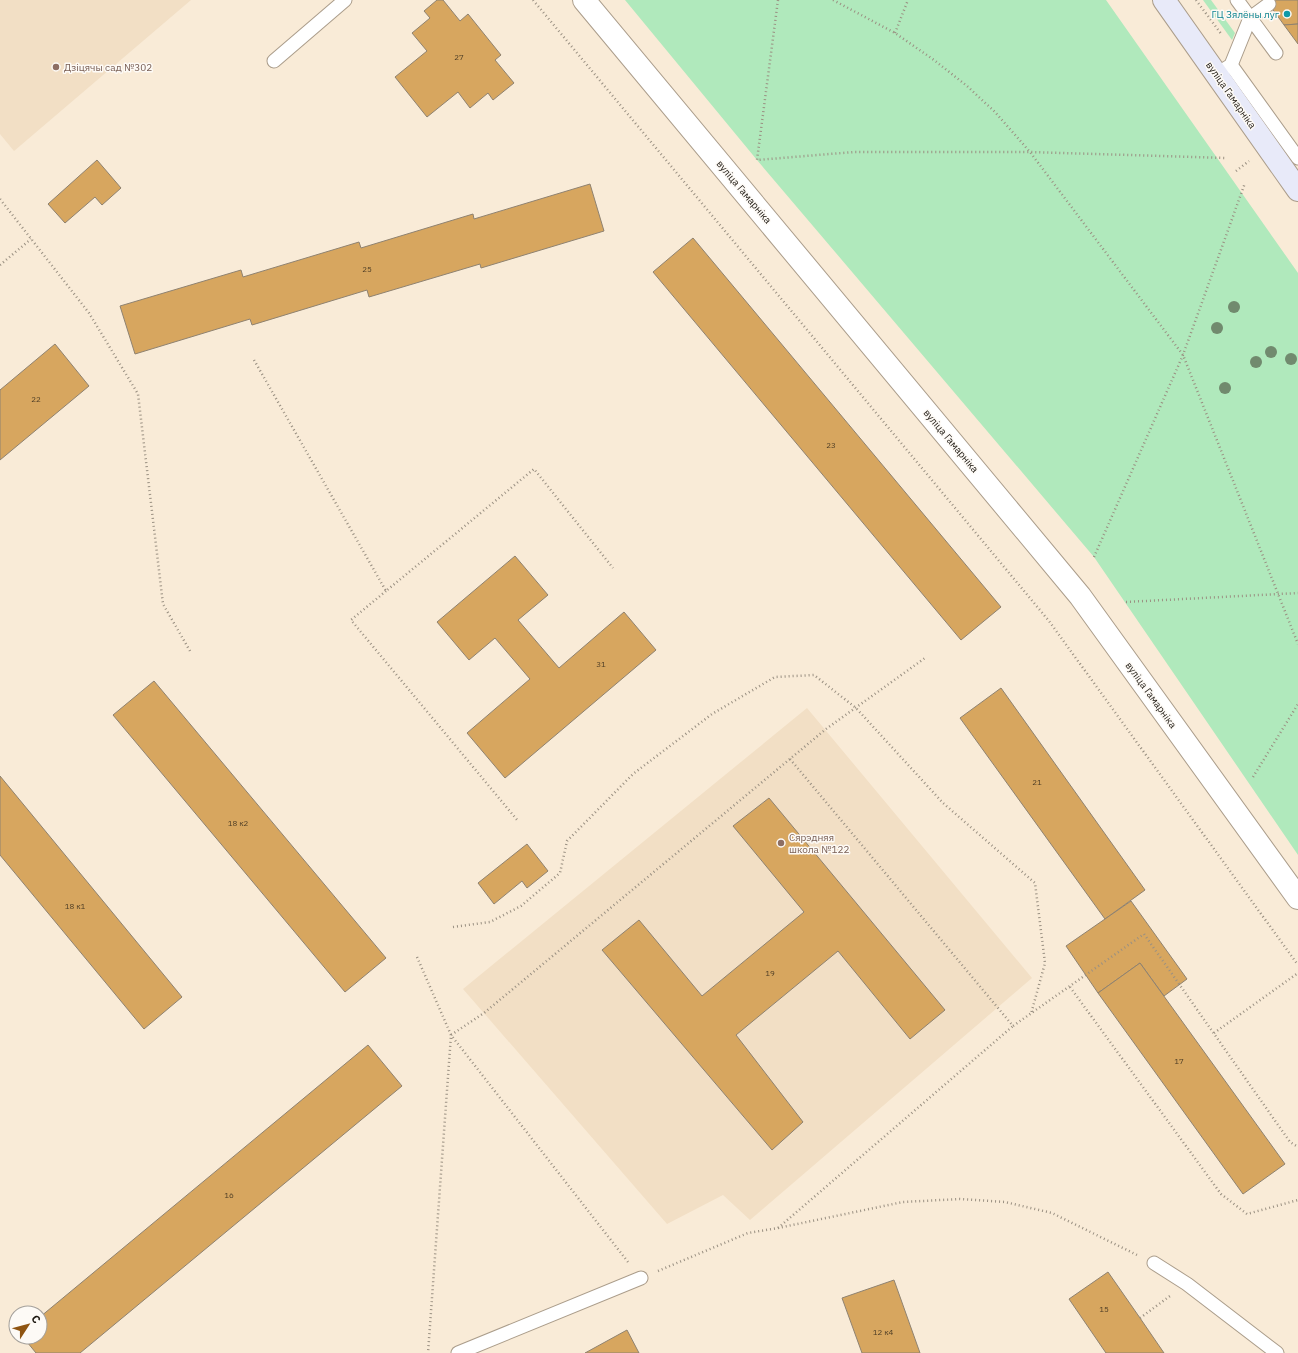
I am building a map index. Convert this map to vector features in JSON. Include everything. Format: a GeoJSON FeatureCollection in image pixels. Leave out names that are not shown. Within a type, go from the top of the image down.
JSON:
{"type":"FeatureCollection","features":[{"type":"Feature","properties":{"kind":"main road","name":"вуліца Гамарніка"},"geometry":{"type":"LineString","coordinates":[[1164,0],[1224,70],[1298,190]]}},
{"type":"Feature","properties":{"kind":"street","name":"вуліца Гамарніка"},"geometry":{"type":"LineString","coordinates":[[584,0],[1080,596],[1298,898]]}},
{"type":"Feature","properties":{"kind":"lane"},"geometry":{"type":"LineString","coordinates":[[274,61],[345,0]]}},
{"type":"Feature","properties":{"kind":"lane"},"geometry":{"type":"LineString","coordinates":[[1241,2],[1250,18],[1276,53]]}},
{"type":"Feature","properties":{"kind":"lane"},"geometry":{"type":"LineString","coordinates":[[1269,4],[1250,18],[1224,70],[1298,158]]}},
{"type":"Feature","properties":{"kind":"lane"},"geometry":{"type":"LineString","coordinates":[[1154,1263],[1187,1284],[1277,1353]]}},
{"type":"Feature","properties":{"kind":"lane"},"geometry":{"type":"LineString","coordinates":[[458,1353],[641,1278]]}},
{"type":"Feature","properties":{"kind":"path"},"geometry":{"type":"LineString","coordinates":[[533,0],[1049,621],[1298,965]]}},
{"type":"Feature","properties":{"kind":"path"},"geometry":{"type":"LineString","coordinates":[[778,0],[757,160],[854,152],[1030,152],[1227,158]]}},
{"type":"Feature","properties":{"kind":"path"},"geometry":{"type":"LineString","coordinates":[[833,0],[894,33],[934,60],[967,86],[995,112],[1030,152],[1183,355],[1298,644]]}},
{"type":"Feature","properties":{"kind":"path"},"geometry":{"type":"LineString","coordinates":[[894,33],[908,0]]}},
{"type":"Feature","properties":{"kind":"path"},"geometry":{"type":"LineString","coordinates":[[1094,557],[1183,355],[1245,183]]}},
{"type":"Feature","properties":{"kind":"path"},"geometry":{"type":"LineString","coordinates":[[0,199],[89,313],[138,394],[163,604],[190,652]]}},
{"type":"Feature","properties":{"kind":"path"},"geometry":{"type":"LineString","coordinates":[[0,265],[31,239]]}},
{"type":"Feature","properties":{"kind":"path"},"geometry":{"type":"LineString","coordinates":[[254,360],[386,591]]}},
{"type":"Feature","properties":{"kind":"path"},"geometry":{"type":"LineString","coordinates":[[518,821],[351,620],[534,469],[613,568]]}},
{"type":"Feature","properties":{"kind":"path"},"geometry":{"type":"LineString","coordinates":[[1126,602],[1298,592]]}},
{"type":"Feature","properties":{"kind":"path"},"geometry":{"type":"LineString","coordinates":[[451,1035],[484,1013],[790,759],[856,708],[925,658]]}},
{"type":"Feature","properties":{"kind":"path"},"geometry":{"type":"LineString","coordinates":[[453,927],[490,922],[521,906],[560,873],[567,841],[633,774],[712,714],[775,677],[814,675],[856,708],[943,803],[1035,883],[1045,963],[1031,1014]]}},
{"type":"Feature","properties":{"kind":"path"},"geometry":{"type":"LineString","coordinates":[[1253,777],[1298,704]]}},
{"type":"Feature","properties":{"kind":"path"},"geometry":{"type":"LineString","coordinates":[[790,759],[1013,1026]]}},
{"type":"Feature","properties":{"kind":"path"},"geometry":{"type":"LineString","coordinates":[[778,1228],[1013,1026],[1144,934],[1290,1142],[1298,1147]]}},
{"type":"Feature","properties":{"kind":"path"},"geometry":{"type":"LineString","coordinates":[[417,957],[451,1035],[641,1278],[748,1232],[778,1228],[903,1202],[960,1199],[1005,1202],[1052,1214],[1154,1263]]}},
{"type":"Feature","properties":{"kind":"path"},"geometry":{"type":"LineString","coordinates":[[1214,1033],[1298,973]]}},
{"type":"Feature","properties":{"kind":"path"},"geometry":{"type":"LineString","coordinates":[[1070,987],[1221,1194],[1247,1214],[1298,1200]]}},
{"type":"Feature","properties":{"kind":"path"},"geometry":{"type":"LineString","coordinates":[[428,1353],[451,1035]]}},
{"type":"Feature","properties":{"kind":"path"},"geometry":{"type":"LineString","coordinates":[[1140,1318],[1187,1284]]}},
{"type":"Feature","properties":{"kind":"shaded area","name":"Дзіцячы сад №302"},"geometry":{"type":"Polygon","coordinates":[[[0,0],[191,0],[14,151],[0,134],[0,0]]]}},
{"type":"Feature","properties":{"kind":"shaded area","name":"Сярэдняя школа №122"},"geometry":{"type":"Polygon","coordinates":[[[807,708],[1032,978],[750,1220],[723,1195],[667,1224],[463,989],[807,708]]]}},
{"type":"Feature","properties":{"kind":"green space"},"geometry":{"type":"Polygon","coordinates":[[[625,0],[1106,0],[1298,273],[1298,855],[1094,557],[757,160],[625,0]]]}},
{"type":"Feature","properties":{"kind":"green space"},"geometry":{"type":"Polygon","coordinates":[[[1203,0],[1211,0],[1235,33],[1232,40],[1203,0]]]}},
{"type":"Feature","properties":{"kind":"building"},"geometry":{"type":"Polygon","coordinates":[[[437,0],[443,0],[460,21],[468,14],[501,55],[495,60],[514,83],[493,100],[488,93],[470,108],[458,92],[427,117],[395,77],[427,51],[412,33],[430,18],[424,11],[437,0]]]}},
{"type":"Feature","properties":{"kind":"building","name":"ГЦ Зялёны луг"},"geometry":{"type":"Polygon","coordinates":[[[1266,0],[1298,0],[1298,24],[1284,25],[1266,0]]]}},
{"type":"Feature","properties":{"kind":"building"},"geometry":{"type":"Polygon","coordinates":[[[1298,24],[1298,44],[1284,25],[1298,24]]]}},
{"type":"Feature","properties":{"kind":"building"},"geometry":{"type":"Polygon","coordinates":[[[97,160],[121,188],[102,205],[95,197],[65,223],[48,204],[97,160]]]}},
{"type":"Feature","properties":{"kind":"building"},"geometry":{"type":"Polygon","coordinates":[[[590,184],[604,231],[481,268],[480,264],[369,297],[367,290],[252,325],[250,319],[135,354],[120,306],[241,270],[243,277],[359,242],[361,248],[473,214],[474,219],[590,184]]]}},
{"type":"Feature","properties":{"kind":"building"},"geometry":{"type":"Polygon","coordinates":[[[693,238],[1001,607],[961,640],[653,272],[693,238]]]}},
{"type":"Feature","properties":{"kind":"building"},"geometry":{"type":"Polygon","coordinates":[[[55,344],[89,386],[0,460],[0,390],[55,344]]]}},
{"type":"Feature","properties":{"kind":"building"},"geometry":{"type":"Polygon","coordinates":[[[515,556],[548,595],[518,620],[559,668],[624,612],[656,650],[505,778],[467,733],[530,679],[495,638],[469,660],[437,622],[515,556]]]}},
{"type":"Feature","properties":{"kind":"building"},"geometry":{"type":"Polygon","coordinates":[[[154,681],[386,958],[345,992],[113,715],[154,681]]]}},
{"type":"Feature","properties":{"kind":"building"},"geometry":{"type":"Polygon","coordinates":[[[1001,688],[1145,890],[1105,919],[960,718],[1001,688]]]}},
{"type":"Feature","properties":{"kind":"building"},"geometry":{"type":"Polygon","coordinates":[[[0,776],[182,997],[144,1029],[0,855],[0,776]]]}},
{"type":"Feature","properties":{"kind":"building"},"geometry":{"type":"Polygon","coordinates":[[[769,798],[945,1010],[910,1039],[838,951],[736,1035],[803,1122],[772,1150],[602,950],[639,920],[702,996],[804,912],[733,826],[769,798]]]}},
{"type":"Feature","properties":{"kind":"building"},"geometry":{"type":"Polygon","coordinates":[[[527,844],[548,871],[527,888],[522,881],[494,904],[478,883],[527,844]]]}},
{"type":"Feature","properties":{"kind":"building"},"geometry":{"type":"Polygon","coordinates":[[[1131,901],[1187,979],[1164,996],[1140,963],[1098,993],[1066,946],[1131,901]]]}},
{"type":"Feature","properties":{"kind":"building"},"geometry":{"type":"Polygon","coordinates":[[[1140,963],[1285,1164],[1243,1194],[1098,993],[1140,963]]]}},
{"type":"Feature","properties":{"kind":"building"},"geometry":{"type":"Polygon","coordinates":[[[368,1045],[402,1086],[80,1353],[36,1353],[30,1345],[48,1345],[48,1310],[368,1045]]]}},
{"type":"Feature","properties":{"kind":"building"},"geometry":{"type":"Polygon","coordinates":[[[1108,1272],[1164,1353],[1106,1353],[1069,1299],[1108,1272]]]}},
{"type":"Feature","properties":{"kind":"building"},"geometry":{"type":"Polygon","coordinates":[[[894,1280],[920,1353],[862,1353],[842,1298],[894,1280]]]}},
{"type":"Feature","properties":{"kind":"building"},"geometry":{"type":"Polygon","coordinates":[[[627,1330],[639,1353],[585,1353],[627,1330]]]}},
{"type":"Feature","properties":{"kind":"place","name":"ГЦ Зялёны луг"},"geometry":{"type":"Point","coordinates":[1287,14]}},
{"type":"Feature","properties":{"kind":"place","name":"Дзіцячы сад №302"},"geometry":{"type":"Point","coordinates":[56,67]}},
{"type":"Feature","properties":{"kind":"place","name":"Сярэдняя школа №122"},"geometry":{"type":"Point","coordinates":[781,843]}}]}
